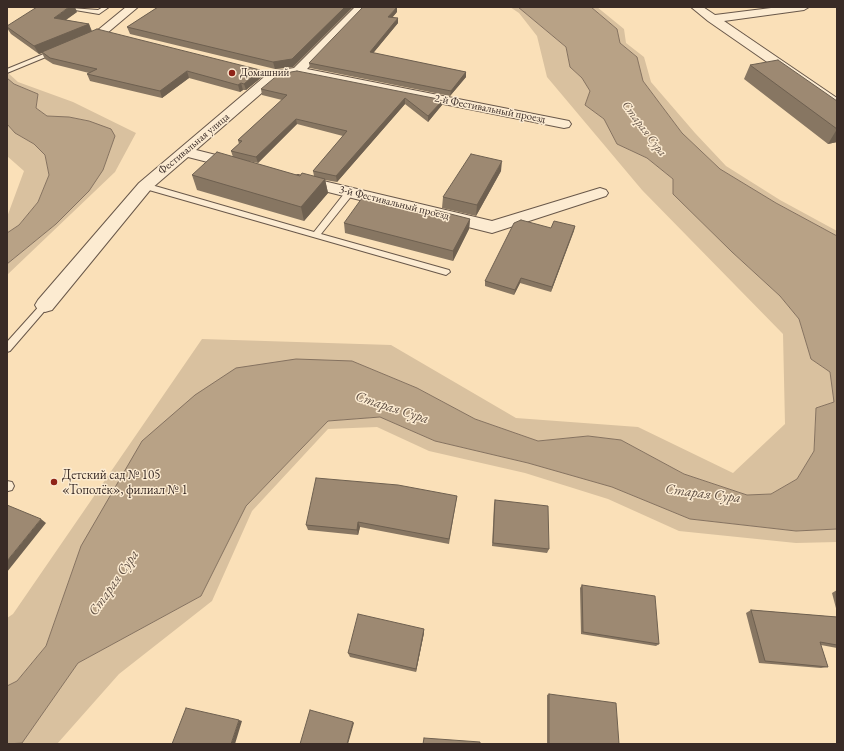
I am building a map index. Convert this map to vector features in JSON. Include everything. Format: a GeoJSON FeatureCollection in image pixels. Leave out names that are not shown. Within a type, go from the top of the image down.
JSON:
{"type":"FeatureCollection","features":[{"type":"Feature","properties":{"kind":"street"},"geometry":{"type":"LineString","coordinates":[[118,36],[99,33],[133,7]]}},
{"type":"Feature","properties":{"kind":"street"},"geometry":{"type":"LineString","coordinates":[[298,71],[361,7]]}},
{"type":"Feature","properties":{"kind":"street"},"geometry":{"type":"LineString","coordinates":[[696,7],[835,101]]}},
{"type":"Feature","properties":{"kind":"street"},"geometry":{"type":"LineString","coordinates":[[712,19],[804,7]]}},
{"type":"Feature","properties":{"kind":"street","name":"Фестивальная улица"},"geometry":{"type":"LineString","coordinates":[[45,305],[145,186],[185,152],[268,73],[298,71]]}},
{"type":"Feature","properties":{"kind":"street","name":"2-й Фестивальный проезд"},"geometry":{"type":"LineString","coordinates":[[298,71],[564,124]]}},
{"type":"Feature","properties":{"kind":"street"},"geometry":{"type":"LineString","coordinates":[[185,152],[252,169]]}},
{"type":"Feature","properties":{"kind":"street","name":"3-й Фестивальный проезд"},"geometry":{"type":"LineString","coordinates":[[282,176],[492,227],[600,193]]}},
{"type":"Feature","properties":{"kind":"lane"},"geometry":{"type":"LineString","coordinates":[[60,7],[99,12],[106,7]]}},
{"type":"Feature","properties":{"kind":"lane"},"geometry":{"type":"LineString","coordinates":[[7,71],[66,47]]}},
{"type":"Feature","properties":{"kind":"lane"},"geometry":{"type":"LineString","coordinates":[[145,186],[446,272]]}},
{"type":"Feature","properties":{"kind":"lane"},"geometry":{"type":"LineString","coordinates":[[316,235],[350,192]]}},
{"type":"Feature","properties":{"kind":"lane"},"geometry":{"type":"LineString","coordinates":[[7,348],[45,305]]}},
{"type":"Feature","properties":{"kind":"shaded area"},"geometry":{"type":"Polygon","coordinates":[[[510,7],[518,7],[566,47],[570,67],[582,78],[590,91],[585,105],[604,119],[617,144],[647,158],[673,179],[673,194],[732,252],[780,296],[799,319],[811,359],[830,372],[835,402],[816,408],[814,451],[797,479],[771,494],[747,495],[684,474],[621,440],[588,436],[538,441],[475,419],[417,388],[352,361],[81,546],[46,646],[17,681],[7,686],[7,618],[13,614],[202,339],[391,345],[516,418],[638,427],[733,473],[785,424],[783,334],[642,190],[547,77],[537,36],[519,13],[510,7]]]}},
{"type":"Feature","properties":{"kind":"shaded area"},"geometry":{"type":"Polygon","coordinates":[[[591,7],[597,7],[624,29],[626,43],[644,57],[651,82],[726,166],[780,200],[837,231],[837,236],[776,203],[720,169],[682,133],[643,81],[637,57],[620,43],[617,29],[591,7]]]}},
{"type":"Feature","properties":{"kind":"shaded area"},"geometry":{"type":"Polygon","coordinates":[[[7,72],[18,82],[73,102],[136,133],[115,172],[7,275],[7,264],[56,224],[89,191],[103,170],[115,136],[89,121],[69,117],[47,116],[36,108],[38,94],[14,84],[7,78],[7,72]]]}},
{"type":"Feature","properties":{"kind":"shaded area"},"geometry":{"type":"Polygon","coordinates":[[[7,124],[15,133],[34,144],[45,155],[49,175],[38,202],[19,225],[7,233],[7,217],[24,171],[7,156],[7,124]]]}},
{"type":"Feature","properties":{"kind":"shaded area"},"geometry":{"type":"Polygon","coordinates":[[[380,417],[435,441],[528,463],[612,487],[690,519],[796,531],[837,529],[837,542],[796,543],[679,531],[608,499],[525,473],[429,451],[377,427],[328,429],[252,511],[212,601],[119,674],[57,744],[21,744],[78,663],[201,596],[246,506],[328,421],[380,417]]]}},
{"type":"Feature","properties":{"kind":"water","name":"Старая Сура"},"geometry":{"type":"Polygon","coordinates":[[[518,7],[591,7],[617,29],[620,43],[637,57],[643,81],[682,133],[720,169],[776,203],[837,236],[837,529],[796,531],[690,519],[612,487],[528,463],[435,441],[380,417],[328,421],[246,506],[201,596],[78,663],[22,743],[7,744],[7,686],[17,681],[46,646],[81,546],[142,441],[195,395],[236,368],[296,359],[352,361],[417,388],[475,419],[538,441],[588,436],[621,440],[684,474],[747,495],[771,494],[797,479],[814,451],[816,408],[834,402],[830,372],[811,359],[799,319],[780,296],[732,252],[673,194],[673,179],[647,158],[617,144],[604,119],[585,105],[590,91],[582,78],[570,67],[566,47],[518,7]]]}},
{"type":"Feature","properties":{"kind":"water"},"geometry":{"type":"Polygon","coordinates":[[[7,78],[14,84],[38,94],[36,108],[47,116],[69,117],[89,121],[111,129],[115,136],[103,170],[89,191],[56,224],[7,264],[7,233],[19,225],[38,202],[49,175],[45,155],[34,144],[15,133],[7,124],[7,78]]]}},
{"type":"Feature","properties":{"kind":"building"},"geometry":{"type":"Polygon","coordinates":[[[37,7],[69,7],[54,18],[89,24],[34,46],[7,26],[37,7]]]}},
{"type":"Feature","properties":{"kind":"building"},"geometry":{"type":"Polygon","coordinates":[[[158,7],[345,7],[292,59],[273,62],[127,27],[158,7]]]}},
{"type":"Feature","properties":{"kind":"building"},"geometry":{"type":"Polygon","coordinates":[[[363,7],[397,7],[388,17],[398,18],[370,52],[466,72],[451,91],[309,63],[363,7]]]}},
{"type":"Feature","properties":{"kind":"building"},"geometry":{"type":"Polygon","coordinates":[[[97,29],[260,70],[244,84],[241,83],[238,85],[187,71],[160,91],[87,74],[97,69],[50,58],[42,52],[97,29]]]}},
{"type":"Feature","properties":{"kind":"building"},"geometry":{"type":"Polygon","coordinates":[[[778,60],[837,101],[837,129],[750,65],[778,60]]]}},
{"type":"Feature","properties":{"kind":"building"},"geometry":{"type":"Polygon","coordinates":[[[297,71],[443,100],[428,116],[405,98],[336,176],[313,171],[347,131],[296,119],[256,157],[231,151],[242,141],[238,140],[287,95],[261,89],[279,74],[297,71]]]}},
{"type":"Feature","properties":{"kind":"building"},"geometry":{"type":"Polygon","coordinates":[[[217,152],[300,176],[302,173],[325,179],[301,207],[192,175],[217,152]]]}},
{"type":"Feature","properties":{"kind":"building"},"geometry":{"type":"Polygon","coordinates":[[[471,154],[502,161],[477,205],[443,197],[471,154]]]}},
{"type":"Feature","properties":{"kind":"building"},"geometry":{"type":"Polygon","coordinates":[[[362,198],[432,215],[435,210],[470,219],[453,251],[344,223],[362,198]]]}},
{"type":"Feature","properties":{"kind":"building"},"geometry":{"type":"Polygon","coordinates":[[[521,220],[551,228],[554,221],[575,226],[552,287],[521,278],[515,290],[485,281],[514,223],[521,220]]]}},
{"type":"Feature","properties":{"kind":"building"},"geometry":{"type":"Polygon","coordinates":[[[316,478],[398,485],[457,496],[449,539],[358,522],[357,530],[306,525],[316,478]]]}},
{"type":"Feature","properties":{"kind":"building"},"geometry":{"type":"Polygon","coordinates":[[[495,500],[548,506],[549,549],[493,543],[495,500]]]}},
{"type":"Feature","properties":{"kind":"building"},"geometry":{"type":"Polygon","coordinates":[[[7,505],[41,519],[7,561],[7,505]]]}},
{"type":"Feature","properties":{"kind":"building"},"geometry":{"type":"Polygon","coordinates":[[[582,585],[655,596],[659,644],[583,632],[582,585]]]}},
{"type":"Feature","properties":{"kind":"building"},"geometry":{"type":"Polygon","coordinates":[[[751,610],[837,617],[837,645],[820,642],[828,667],[765,661],[751,610]]]}},
{"type":"Feature","properties":{"kind":"building"},"geometry":{"type":"Polygon","coordinates":[[[358,614],[424,629],[416,669],[348,653],[358,614]]]}},
{"type":"Feature","properties":{"kind":"building"},"geometry":{"type":"Polygon","coordinates":[[[549,694],[616,703],[619,744],[549,744],[549,694]]]}},
{"type":"Feature","properties":{"kind":"building"},"geometry":{"type":"Polygon","coordinates":[[[186,708],[239,720],[231,744],[172,744],[186,708]]]}},
{"type":"Feature","properties":{"kind":"building"},"geometry":{"type":"Polygon","coordinates":[[[310,710],[353,722],[347,744],[300,744],[310,710]]]}},
{"type":"Feature","properties":{"kind":"building"},"geometry":{"type":"Polygon","coordinates":[[[424,738],[480,742],[480,744],[423,744],[424,738]]]}},
{"type":"Feature","properties":{"kind":"place","name":"Домашний"},"geometry":{"type":"Point","coordinates":[232,73]}},
{"type":"Feature","properties":{"kind":"place","name":"Детский сад № 105 «Тополёк», филиал № 1"},"geometry":{"type":"Point","coordinates":[54,482]}}]}
